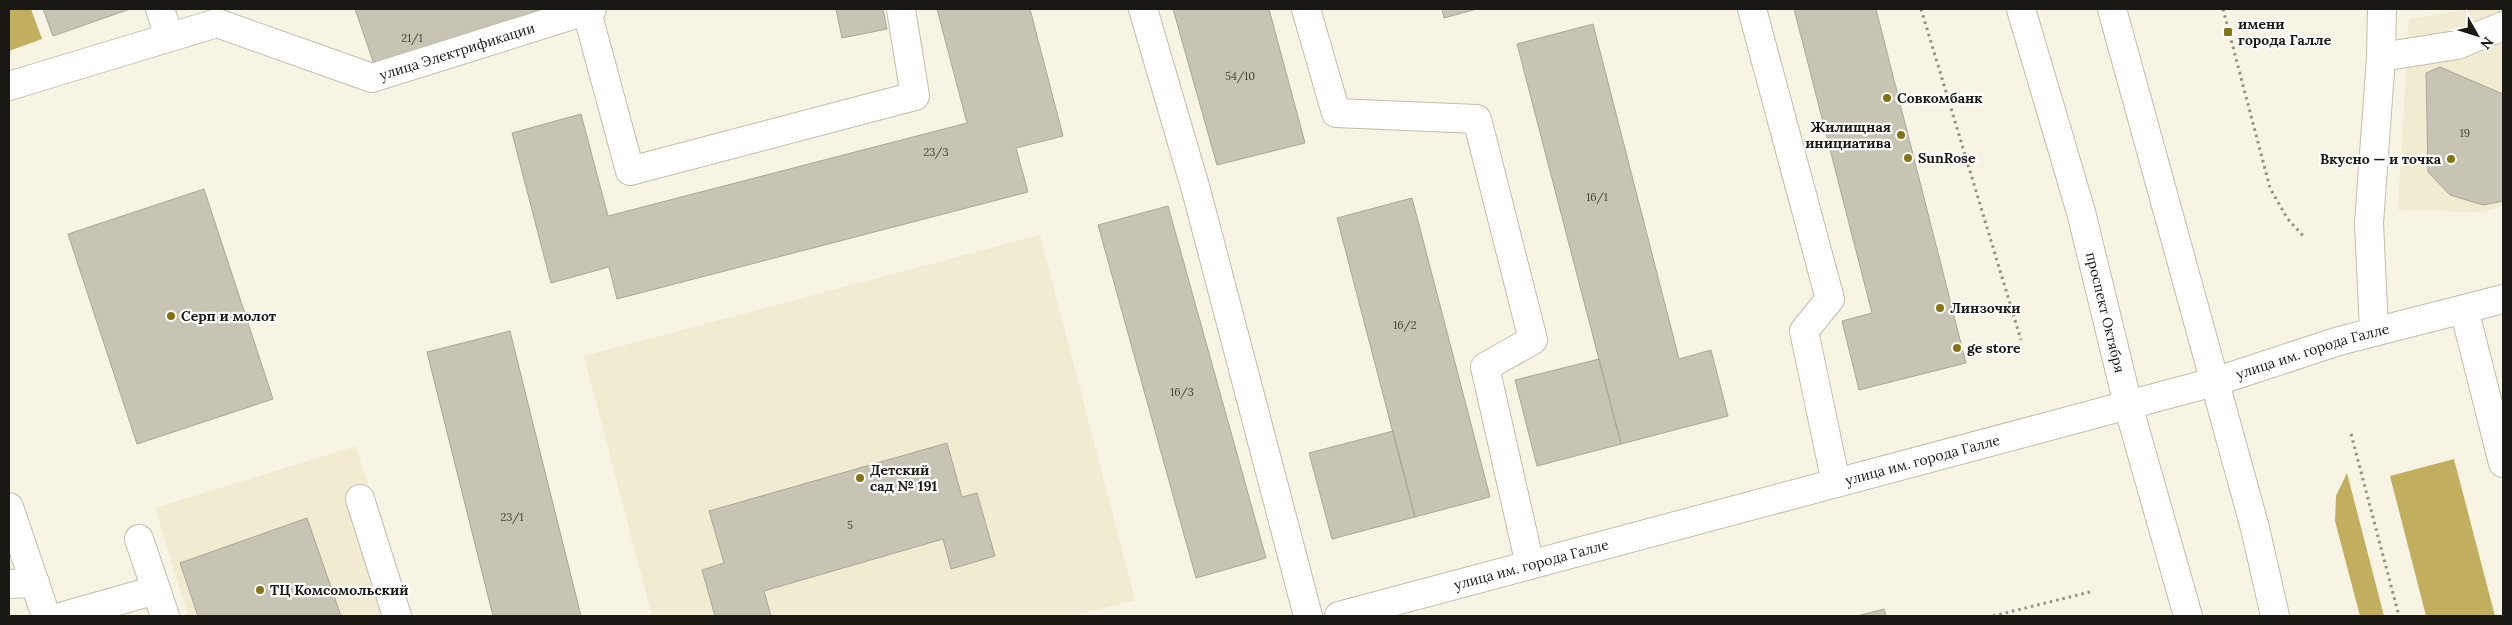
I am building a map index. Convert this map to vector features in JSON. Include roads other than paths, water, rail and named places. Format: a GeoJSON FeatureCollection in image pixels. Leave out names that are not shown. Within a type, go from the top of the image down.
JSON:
{"type":"FeatureCollection","features":[{"type":"Feature","properties":{"kind":"main road"},"geometry":{"type":"LineString","coordinates":[[160,9],[169,38]]}},
{"type":"Feature","properties":{"kind":"main road"},"geometry":{"type":"LineString","coordinates":[[590,10],[630,171],[915,96],[900,9]]}},
{"type":"Feature","properties":{"kind":"main road"},"geometry":{"type":"LineString","coordinates":[[1143,9],[1196,190],[1308,616]]}},
{"type":"Feature","properties":{"kind":"main road"},"geometry":{"type":"LineString","coordinates":[[1306,9],[1336,113],[1477,119],[1532,340],[1485,367],[1530,565]]}},
{"type":"Feature","properties":{"kind":"main road"},"geometry":{"type":"LineString","coordinates":[[1752,9],[1830,299],[1804,331],[1836,483]]}},
{"type":"Feature","properties":{"kind":"main road","name":"проспект Октября"},"geometry":{"type":"LineString","coordinates":[[2021,9],[2081,212],[2128,405],[2188,616]]}},
{"type":"Feature","properties":{"kind":"main road"},"geometry":{"type":"LineString","coordinates":[[2112,9],[2255,528],[2275,616]]}},
{"type":"Feature","properties":{"kind":"main road"},"geometry":{"type":"LineString","coordinates":[[2374,331],[2369,223],[2382,57],[2382,9]]}},
{"type":"Feature","properties":{"kind":"main road","name":"улица Электрификации"},"geometry":{"type":"LineString","coordinates":[[9,86],[217,23],[372,78],[590,10]]}},
{"type":"Feature","properties":{"kind":"main road"},"geometry":{"type":"LineString","coordinates":[[2382,57],[2457,46],[2503,26]]}},
{"type":"Feature","properties":{"kind":"main road","name":"улица им. города Галле"},"geometry":{"type":"LineString","coordinates":[[1339,616],[2214,382],[2374,331],[2503,299]]}},
{"type":"Feature","properties":{"kind":"main road"},"geometry":{"type":"LineString","coordinates":[[2464,309],[2503,463]]}},
{"type":"Feature","properties":{"kind":"main road"},"geometry":{"type":"LineString","coordinates":[[360,498],[397,616]]}},
{"type":"Feature","properties":{"kind":"main road"},"geometry":{"type":"LineString","coordinates":[[9,507],[22,584],[46,616]]}},
{"type":"Feature","properties":{"kind":"main road"},"geometry":{"type":"LineString","coordinates":[[139,539],[165,616]]}},
{"type":"Feature","properties":{"kind":"main road"},"geometry":{"type":"LineString","coordinates":[[64,616],[156,590]]}},
{"type":"Feature","properties":{"kind":"place","name":"имени города Галле"},"geometry":{"type":"Point","coordinates":[2228,32]}},
{"type":"Feature","properties":{"kind":"place","name":"Совкомбанк"},"geometry":{"type":"Point","coordinates":[1887,98]}},
{"type":"Feature","properties":{"kind":"place","name":"Жилищная инициатива"},"geometry":{"type":"Point","coordinates":[1901,135]}},
{"type":"Feature","properties":{"kind":"place","name":"SunRose"},"geometry":{"type":"Point","coordinates":[1908,158]}},
{"type":"Feature","properties":{"kind":"place","name":"Вкусно — и точка"},"geometry":{"type":"Point","coordinates":[2451,159]}},
{"type":"Feature","properties":{"kind":"place","name":"Линзочки"},"geometry":{"type":"Point","coordinates":[1940,308]}},
{"type":"Feature","properties":{"kind":"place","name":"Серп и молот"},"geometry":{"type":"Point","coordinates":[171,316]}},
{"type":"Feature","properties":{"kind":"place","name":"ge store"},"geometry":{"type":"Point","coordinates":[1957,348]}},
{"type":"Feature","properties":{"kind":"place","name":"Детский сад № 191"},"geometry":{"type":"Point","coordinates":[860,478]}},
{"type":"Feature","properties":{"kind":"place","name":"ТЦ Комсомольский"},"geometry":{"type":"Point","coordinates":[260,590]}}]}
